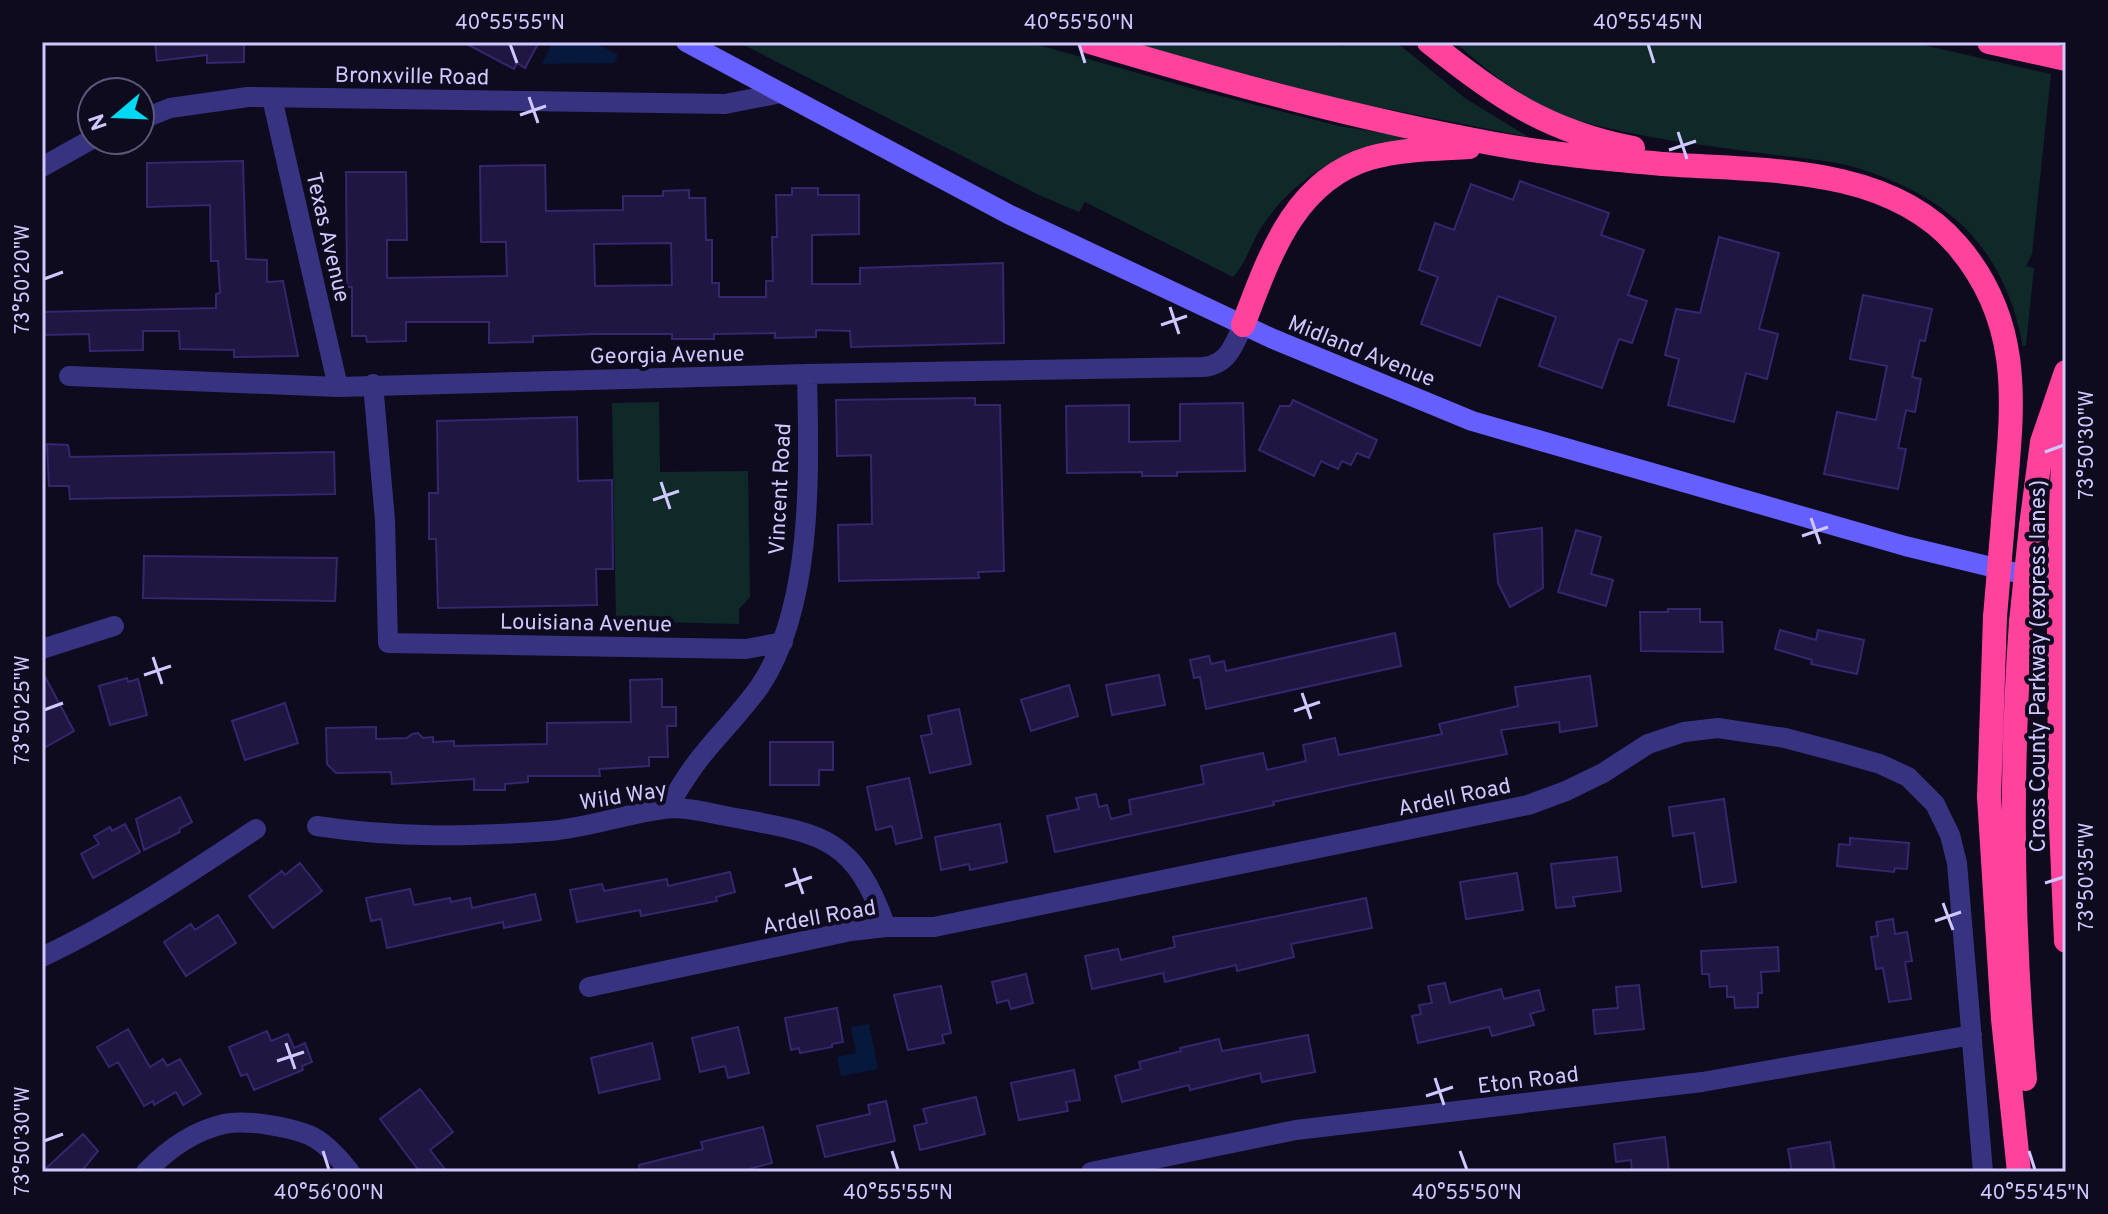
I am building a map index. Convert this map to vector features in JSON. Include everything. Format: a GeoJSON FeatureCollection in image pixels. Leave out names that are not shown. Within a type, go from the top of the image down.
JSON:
{"type":"FeatureCollection","features":[{"type":"Feature","properties":{"kind":"highway"},"geometry":{"type":"LineString","coordinates":[[1090,42],[1318,105],[1497,145],[1624,160],[1773,172]]}},
{"type":"Feature","properties":{"kind":"highway"},"geometry":{"type":"LineString","coordinates":[[1429,42],[1503,98],[1535,117],[1567,130],[1627,146],[1844,182],[1900,201],[1943,230],[1979,274],[1996,306],[2011,366],[1995,617],[1989,797],[2003,1019],[2019,1172]]}},
{"type":"Feature","properties":{"kind":"highway"},"geometry":{"type":"LineString","coordinates":[[1989,42],[2066,59]]}},
{"type":"Feature","properties":{"kind":"highway"},"geometry":{"type":"LineString","coordinates":[[1243,325],[1286,224],[1326,181],[1351,165],[1389,154],[1497,145]]}},
{"type":"Feature","properties":{"kind":"highway"},"geometry":{"type":"LineString","coordinates":[[2034,1172],[2022,1031],[2015,890],[2016,719],[2021,622],[2042,442],[2066,372]]}},
{"type":"Feature","properties":{"kind":"highway","name":"Cross County Parkway (express lanes)"},"geometry":{"type":"LineString","coordinates":[[2066,391],[2059,629],[2060,801],[2066,941]]}},
{"type":"Feature","properties":{"kind":"main road","name":"Midland Avenue"},"geometry":{"type":"LineString","coordinates":[[686,42],[1010,215],[1243,325],[1487,426],[1905,546],[2066,582]]}},
{"type":"Feature","properties":{"kind":"street","name":"Bronxville Road"},"geometry":{"type":"LineString","coordinates":[[156,114],[170,108],[248,97],[725,104],[781,93]]}},
{"type":"Feature","properties":{"kind":"street","name":"Texas Avenue"},"geometry":{"type":"LineString","coordinates":[[272,98],[338,387]]}},
{"type":"Feature","properties":{"kind":"street"},"geometry":{"type":"LineString","coordinates":[[42,167],[76,148]]}},
{"type":"Feature","properties":{"kind":"street","name":"Georgia Avenue"},"geometry":{"type":"LineString","coordinates":[[69,376],[338,387],[1209,367],[1219,364],[1227,356],[1243,325]]}},
{"type":"Feature","properties":{"kind":"street","name":"Vincent Road"},"geometry":{"type":"LineString","coordinates":[[667,808],[703,754],[761,684],[783,642],[797,584],[806,519],[807,374]]}},
{"type":"Feature","properties":{"kind":"street","name":"Louisiana Avenue"},"geometry":{"type":"LineString","coordinates":[[373,384],[385,520],[388,643],[746,649],[783,642]]}},
{"type":"Feature","properties":{"kind":"street"},"geometry":{"type":"LineString","coordinates":[[42,649],[114,626]]}},
{"type":"Feature","properties":{"kind":"street","name":"Ardell Road"},"geometry":{"type":"LineString","coordinates":[[589,987],[851,931],[934,927],[1528,805],[1603,773],[1648,744],[1684,732],[1718,728],[1785,738],[1880,764],[1908,777],[1935,804],[1950,835],[1957,863],[1983,1172]]}},
{"type":"Feature","properties":{"kind":"street","name":"Wild Way"},"geometry":{"type":"LineString","coordinates":[[317,826],[374,835],[470,836],[554,831],[667,808],[809,832],[840,849],[859,870],[875,895],[886,927]]}},
{"type":"Feature","properties":{"kind":"street"},"geometry":{"type":"LineString","coordinates":[[42,957],[91,934],[256,829]]}},
{"type":"Feature","properties":{"kind":"street","name":"Eton Road"},"geometry":{"type":"LineString","coordinates":[[1091,1172],[1296,1130],[1702,1082],[1972,1035]]}},
{"type":"Feature","properties":{"kind":"street"},"geometry":{"type":"LineString","coordinates":[[146,1172],[175,1146],[192,1136],[225,1124],[242,1123],[309,1135],[325,1145],[350,1172]]}},
{"type":"Feature","properties":{"kind":"green space"},"geometry":{"type":"Polygon","coordinates":[[[738,42],[1028,42],[1339,126],[1406,137],[1406,142],[1343,157],[1305,180],[1274,210],[1233,277],[1085,202],[1079,212],[1039,195],[738,42]]]}},
{"type":"Feature","properties":{"kind":"green space"},"geometry":{"type":"Polygon","coordinates":[[[1124,42],[1336,42],[1343,47],[1343,42],[1396,42],[1465,98],[1528,137],[1352,102],[1124,42]]]}},
{"type":"Feature","properties":{"kind":"green space"},"geometry":{"type":"Polygon","coordinates":[[[1455,42],[1910,42],[2051,74],[2032,254],[2026,266],[2034,268],[2026,345],[2023,347],[2015,312],[2003,282],[1987,255],[1968,232],[1920,194],[1846,165],[1668,140],[1576,120],[1543,107],[1512,88],[1455,42]]]}},
{"type":"Feature","properties":{"kind":"green space"},"geometry":{"type":"Polygon","coordinates":[[[659,402],[660,472],[748,471],[750,597],[739,609],[739,624],[616,621],[612,403],[659,402]]]}},
{"type":"Feature","properties":{"kind":"water"},"geometry":{"type":"Polygon","coordinates":[[[553,42],[594,42],[618,55],[614,63],[542,64],[553,42]]]}},
{"type":"Feature","properties":{"kind":"water"},"geometry":{"type":"Polygon","coordinates":[[[869,1024],[878,1069],[841,1076],[837,1057],[856,1053],[851,1027],[869,1024]]]}},
{"type":"Feature","properties":{"kind":"building"},"geometry":{"type":"Polygon","coordinates":[[[155,42],[244,42],[244,62],[207,63],[207,55],[157,61],[155,42]]]}},
{"type":"Feature","properties":{"kind":"building"},"geometry":{"type":"Polygon","coordinates":[[[463,42],[539,42],[525,68],[517,63],[514,69],[463,42]]]}},
{"type":"Feature","properties":{"kind":"building"},"geometry":{"type":"Polygon","coordinates":[[[243,161],[246,259],[267,260],[267,282],[283,281],[298,356],[234,357],[234,350],[180,349],[179,331],[143,331],[143,350],[90,351],[89,334],[42,335],[42,312],[216,308],[216,294],[220,293],[218,261],[211,261],[210,205],[147,207],[147,163],[243,161]]]}},
{"type":"Feature","properties":{"kind":"building"},"geometry":{"type":"Polygon","coordinates":[[[545,165],[546,211],[623,210],[623,196],[663,196],[663,191],[689,190],[689,198],[705,198],[706,240],[712,240],[712,283],[719,283],[719,297],[766,297],[766,281],[773,281],[772,237],[777,237],[776,195],[792,195],[792,188],[818,188],[818,195],[859,195],[859,234],[812,235],[812,284],[860,284],[860,268],[1003,263],[1004,343],[851,347],[850,331],[816,330],[816,337],[775,338],[775,333],[714,334],[714,339],[672,339],[672,334],[595,334],[533,336],[533,342],[489,343],[489,322],[406,322],[406,341],[367,342],[366,336],[352,336],[352,287],[347,287],[346,172],[406,172],[407,240],[387,240],[387,278],[507,276],[506,242],[481,242],[480,166],[545,165]],[[671,243],[594,244],[595,286],[672,285],[671,243]]]}},
{"type":"Feature","properties":{"kind":"building"},"geometry":{"type":"Polygon","coordinates":[[[1520,181],[1609,213],[1601,235],[1644,250],[1628,295],[1647,301],[1632,343],[1619,339],[1602,388],[1539,366],[1556,317],[1498,296],[1480,346],[1421,324],[1438,277],[1419,270],[1435,223],[1454,230],[1471,184],[1513,200],[1520,181]]]}},
{"type":"Feature","properties":{"kind":"building"},"geometry":{"type":"Polygon","coordinates":[[[1719,237],[1779,253],[1759,329],[1778,334],[1767,379],[1746,373],[1734,422],[1668,405],[1679,359],[1665,355],[1676,309],[1700,313],[1719,237]]]}},
{"type":"Feature","properties":{"kind":"building"},"geometry":{"type":"Polygon","coordinates":[[[1863,295],[1932,309],[1925,341],[1920,340],[1912,377],[1921,379],[1915,412],[1906,410],[1898,448],[1906,449],[1898,489],[1824,474],[1837,412],[1876,420],[1887,366],[1850,359],[1863,295]]]}},
{"type":"Feature","properties":{"kind":"building"},"geometry":{"type":"Polygon","coordinates":[[[975,398],[975,405],[1000,405],[1004,571],[978,572],[979,578],[839,581],[838,525],[872,524],[871,455],[837,456],[836,400],[975,398]]]}},
{"type":"Feature","properties":{"kind":"building"},"geometry":{"type":"Polygon","coordinates":[[[1293,400],[1377,440],[1369,458],[1357,453],[1351,465],[1342,461],[1338,469],[1321,461],[1314,476],[1259,450],[1280,406],[1290,406],[1293,400]]]}},
{"type":"Feature","properties":{"kind":"building"},"geometry":{"type":"Polygon","coordinates":[[[1243,403],[1245,471],[1177,472],[1177,476],[1142,476],[1142,472],[1067,473],[1066,406],[1129,405],[1129,442],[1180,441],[1180,404],[1243,403]]]}},
{"type":"Feature","properties":{"kind":"building"},"geometry":{"type":"Polygon","coordinates":[[[577,417],[578,481],[612,480],[613,569],[596,569],[597,605],[438,608],[436,539],[429,539],[429,493],[438,493],[437,421],[577,417]]]}},
{"type":"Feature","properties":{"kind":"building"},"geometry":{"type":"Polygon","coordinates":[[[47,444],[68,445],[70,457],[334,452],[335,494],[70,499],[69,486],[49,486],[47,444]]]}},
{"type":"Feature","properties":{"kind":"building"},"geometry":{"type":"Polygon","coordinates":[[[1542,528],[1543,588],[1510,607],[1498,583],[1494,534],[1542,528]]]}},
{"type":"Feature","properties":{"kind":"building"},"geometry":{"type":"Polygon","coordinates":[[[1576,530],[1601,537],[1591,574],[1613,580],[1606,606],[1558,592],[1576,530]]]}},
{"type":"Feature","properties":{"kind":"building"},"geometry":{"type":"Polygon","coordinates":[[[144,556],[337,558],[335,601],[143,598],[144,556]]]}},
{"type":"Feature","properties":{"kind":"building"},"geometry":{"type":"Polygon","coordinates":[[[1668,609],[1700,609],[1700,622],[1722,622],[1723,652],[1641,651],[1640,612],[1668,612],[1668,609]]]}},
{"type":"Feature","properties":{"kind":"building"},"geometry":{"type":"Polygon","coordinates":[[[1780,630],[1816,640],[1818,630],[1864,640],[1857,674],[1811,664],[1812,660],[1775,649],[1780,630]]]}},
{"type":"Feature","properties":{"kind":"building"},"geometry":{"type":"Polygon","coordinates":[[[1395,633],[1401,666],[1206,709],[1200,677],[1194,678],[1190,660],[1209,656],[1211,664],[1224,661],[1226,671],[1395,633]]]}},
{"type":"Feature","properties":{"kind":"building"},"geometry":{"type":"Polygon","coordinates":[[[42,671],[74,731],[42,749],[42,671]]]}},
{"type":"Feature","properties":{"kind":"building"},"geometry":{"type":"Polygon","coordinates":[[[1159,675],[1165,705],[1112,715],[1106,685],[1159,675]]]}},
{"type":"Feature","properties":{"kind":"building"},"geometry":{"type":"Polygon","coordinates":[[[1590,676],[1597,726],[1560,732],[1559,722],[1501,730],[1507,754],[1273,802],[1274,805],[1055,852],[1047,816],[1079,809],[1076,798],[1096,794],[1099,807],[1107,805],[1111,819],[1131,814],[1129,800],[1204,784],[1201,766],[1263,753],[1267,770],[1306,761],[1303,745],[1335,738],[1339,755],[1442,734],[1439,724],[1518,706],[1515,687],[1590,676]]]}},
{"type":"Feature","properties":{"kind":"building"},"geometry":{"type":"Polygon","coordinates":[[[127,678],[128,682],[138,679],[147,715],[110,725],[99,686],[127,678]]]}},
{"type":"Feature","properties":{"kind":"building"},"geometry":{"type":"Polygon","coordinates":[[[662,679],[662,707],[676,707],[676,726],[667,726],[668,757],[649,757],[649,766],[599,769],[600,776],[528,776],[528,782],[505,784],[505,790],[474,790],[474,779],[392,784],[391,772],[336,773],[327,764],[326,728],[376,727],[376,739],[407,738],[418,733],[423,738],[433,737],[433,742],[454,741],[454,746],[547,744],[547,723],[631,722],[630,680],[662,679]]]}},
{"type":"Feature","properties":{"kind":"building"},"geometry":{"type":"Polygon","coordinates":[[[1069,685],[1078,716],[1031,731],[1021,700],[1069,685]]]}},
{"type":"Feature","properties":{"kind":"building"},"geometry":{"type":"Polygon","coordinates":[[[285,703],[298,743],[245,760],[232,721],[285,703]]]}},
{"type":"Feature","properties":{"kind":"building"},"geometry":{"type":"Polygon","coordinates":[[[959,709],[971,764],[930,773],[921,736],[932,734],[928,716],[959,709]]]}},
{"type":"Feature","properties":{"kind":"building"},"geometry":{"type":"Polygon","coordinates":[[[770,742],[833,742],[833,770],[819,770],[819,785],[770,785],[770,742]]]}},
{"type":"Feature","properties":{"kind":"building"},"geometry":{"type":"Polygon","coordinates":[[[909,778],[922,838],[896,844],[892,826],[876,830],[867,787],[909,778]]]}},
{"type":"Feature","properties":{"kind":"building"},"geometry":{"type":"Polygon","coordinates":[[[180,797],[192,822],[179,829],[180,832],[144,850],[136,819],[180,797]]]}},
{"type":"Feature","properties":{"kind":"building"},"geometry":{"type":"Polygon","coordinates":[[[1724,799],[1736,882],[1702,887],[1694,833],[1673,836],[1669,807],[1724,799]]]}},
{"type":"Feature","properties":{"kind":"building"},"geometry":{"type":"Polygon","coordinates":[[[125,824],[140,852],[93,878],[81,854],[99,844],[94,836],[110,827],[112,831],[125,824]]]}},
{"type":"Feature","properties":{"kind":"building"},"geometry":{"type":"Polygon","coordinates":[[[1000,824],[1007,862],[970,870],[969,864],[941,870],[935,837],[1000,824]]]}},
{"type":"Feature","properties":{"kind":"building"},"geometry":{"type":"Polygon","coordinates":[[[1850,838],[1909,843],[1907,869],[1895,868],[1894,872],[1837,866],[1839,844],[1850,845],[1850,838]]]}},
{"type":"Feature","properties":{"kind":"building"},"geometry":{"type":"Polygon","coordinates":[[[1617,857],[1621,891],[1573,897],[1575,906],[1556,908],[1551,864],[1617,857]]]}},
{"type":"Feature","properties":{"kind":"building"},"geometry":{"type":"Polygon","coordinates":[[[300,863],[322,891],[273,928],[249,896],[282,871],[285,875],[300,863]]]}},
{"type":"Feature","properties":{"kind":"building"},"geometry":{"type":"Polygon","coordinates":[[[730,872],[735,892],[716,897],[717,901],[641,916],[640,910],[577,922],[570,890],[602,884],[604,891],[667,879],[668,886],[730,872]]]}},
{"type":"Feature","properties":{"kind":"building"},"geometry":{"type":"Polygon","coordinates":[[[1517,873],[1523,910],[1466,919],[1460,882],[1517,873]]]}},
{"type":"Feature","properties":{"kind":"building"},"geometry":{"type":"Polygon","coordinates":[[[410,889],[414,905],[450,898],[451,902],[470,898],[472,908],[535,894],[541,920],[504,928],[503,922],[387,948],[381,919],[371,921],[366,898],[410,889]]]}},
{"type":"Feature","properties":{"kind":"building"},"geometry":{"type":"Polygon","coordinates":[[[1366,898],[1372,928],[1291,944],[1294,957],[1237,971],[1236,965],[1165,982],[1163,973],[1092,989],[1085,956],[1118,949],[1121,960],[1175,947],[1173,937],[1366,898]]]}},
{"type":"Feature","properties":{"kind":"building"},"geometry":{"type":"Polygon","coordinates":[[[218,915],[236,943],[186,976],[164,942],[191,924],[195,930],[218,915]]]}},
{"type":"Feature","properties":{"kind":"building"},"geometry":{"type":"Polygon","coordinates":[[[1893,919],[1895,934],[1907,932],[1912,961],[1905,962],[1911,999],[1889,1002],[1883,968],[1876,969],[1871,937],[1878,936],[1876,922],[1893,919]]]}},
{"type":"Feature","properties":{"kind":"building"},"geometry":{"type":"Polygon","coordinates":[[[1778,947],[1779,971],[1761,972],[1762,993],[1758,993],[1758,1007],[1735,1008],[1734,997],[1727,997],[1727,986],[1710,987],[1709,974],[1702,974],[1701,951],[1778,947]]]}},
{"type":"Feature","properties":{"kind":"building"},"geometry":{"type":"Polygon","coordinates":[[[1026,974],[1033,1003],[1011,1009],[1008,1000],[997,1003],[992,982],[1026,974]]]}},
{"type":"Feature","properties":{"kind":"building"},"geometry":{"type":"Polygon","coordinates":[[[1445,983],[1450,1003],[1501,989],[1504,999],[1539,990],[1544,1010],[1530,1014],[1534,1025],[1492,1036],[1489,1027],[1418,1043],[1412,1016],[1421,1014],[1419,1005],[1432,1003],[1428,986],[1445,983]]]}},
{"type":"Feature","properties":{"kind":"building"},"geometry":{"type":"Polygon","coordinates":[[[1639,985],[1644,1029],[1595,1034],[1593,1010],[1618,1008],[1616,987],[1639,985]]]}},
{"type":"Feature","properties":{"kind":"building"},"geometry":{"type":"Polygon","coordinates":[[[941,986],[951,1033],[942,1035],[944,1043],[908,1050],[894,995],[941,986]]]}},
{"type":"Feature","properties":{"kind":"building"},"geometry":{"type":"Polygon","coordinates":[[[837,1008],[843,1042],[800,1053],[799,1048],[791,1050],[785,1018],[837,1008]]]}},
{"type":"Feature","properties":{"kind":"building"},"geometry":{"type":"Polygon","coordinates":[[[738,1027],[749,1073],[728,1078],[725,1066],[700,1072],[692,1038],[738,1027]]]}},
{"type":"Feature","properties":{"kind":"building"},"geometry":{"type":"Polygon","coordinates":[[[128,1029],[150,1067],[163,1059],[167,1066],[180,1059],[201,1094],[183,1105],[176,1092],[154,1105],[153,1101],[144,1106],[118,1062],[109,1067],[97,1047],[128,1029]]]}},
{"type":"Feature","properties":{"kind":"building"},"geometry":{"type":"Polygon","coordinates":[[[267,1031],[271,1041],[288,1034],[294,1048],[305,1043],[312,1062],[302,1066],[303,1070],[254,1090],[247,1074],[241,1076],[229,1047],[267,1031]]]}},
{"type":"Feature","properties":{"kind":"building"},"geometry":{"type":"Polygon","coordinates":[[[1308,1035],[1315,1072],[1262,1082],[1260,1073],[1190,1090],[1189,1085],[1122,1102],[1115,1076],[1141,1069],[1139,1062],[1219,1039],[1222,1051],[1308,1035]]]}},
{"type":"Feature","properties":{"kind":"building"},"geometry":{"type":"Polygon","coordinates":[[[652,1043],[660,1079],[599,1093],[591,1058],[652,1043]]]}},
{"type":"Feature","properties":{"kind":"building"},"geometry":{"type":"Polygon","coordinates":[[[1074,1070],[1080,1100],[1066,1102],[1068,1111],[1019,1120],[1011,1083],[1074,1070]]]}},
{"type":"Feature","properties":{"kind":"building"},"geometry":{"type":"Polygon","coordinates":[[[420,1089],[453,1132],[430,1150],[447,1172],[420,1172],[380,1119],[420,1089]]]}},
{"type":"Feature","properties":{"kind":"building"},"geometry":{"type":"Polygon","coordinates":[[[976,1097],[985,1134],[920,1150],[914,1126],[927,1123],[923,1109],[976,1097]]]}},
{"type":"Feature","properties":{"kind":"building"},"geometry":{"type":"Polygon","coordinates":[[[886,1101],[895,1141],[825,1157],[817,1126],[870,1114],[868,1105],[886,1101]]]}},
{"type":"Feature","properties":{"kind":"building"},"geometry":{"type":"Polygon","coordinates":[[[763,1127],[772,1163],[737,1172],[640,1172],[639,1165],[703,1149],[701,1142],[763,1127]]]}},
{"type":"Feature","properties":{"kind":"building"},"geometry":{"type":"Polygon","coordinates":[[[83,1134],[98,1151],[81,1172],[42,1172],[83,1134]]]}},
{"type":"Feature","properties":{"kind":"building"},"geometry":{"type":"Polygon","coordinates":[[[1665,1137],[1669,1172],[1632,1172],[1631,1160],[1616,1162],[1614,1144],[1665,1137]]]}},
{"type":"Feature","properties":{"kind":"building"},"geometry":{"type":"Polygon","coordinates":[[[1830,1142],[1835,1172],[1792,1172],[1788,1149],[1830,1142]]]}}]}
